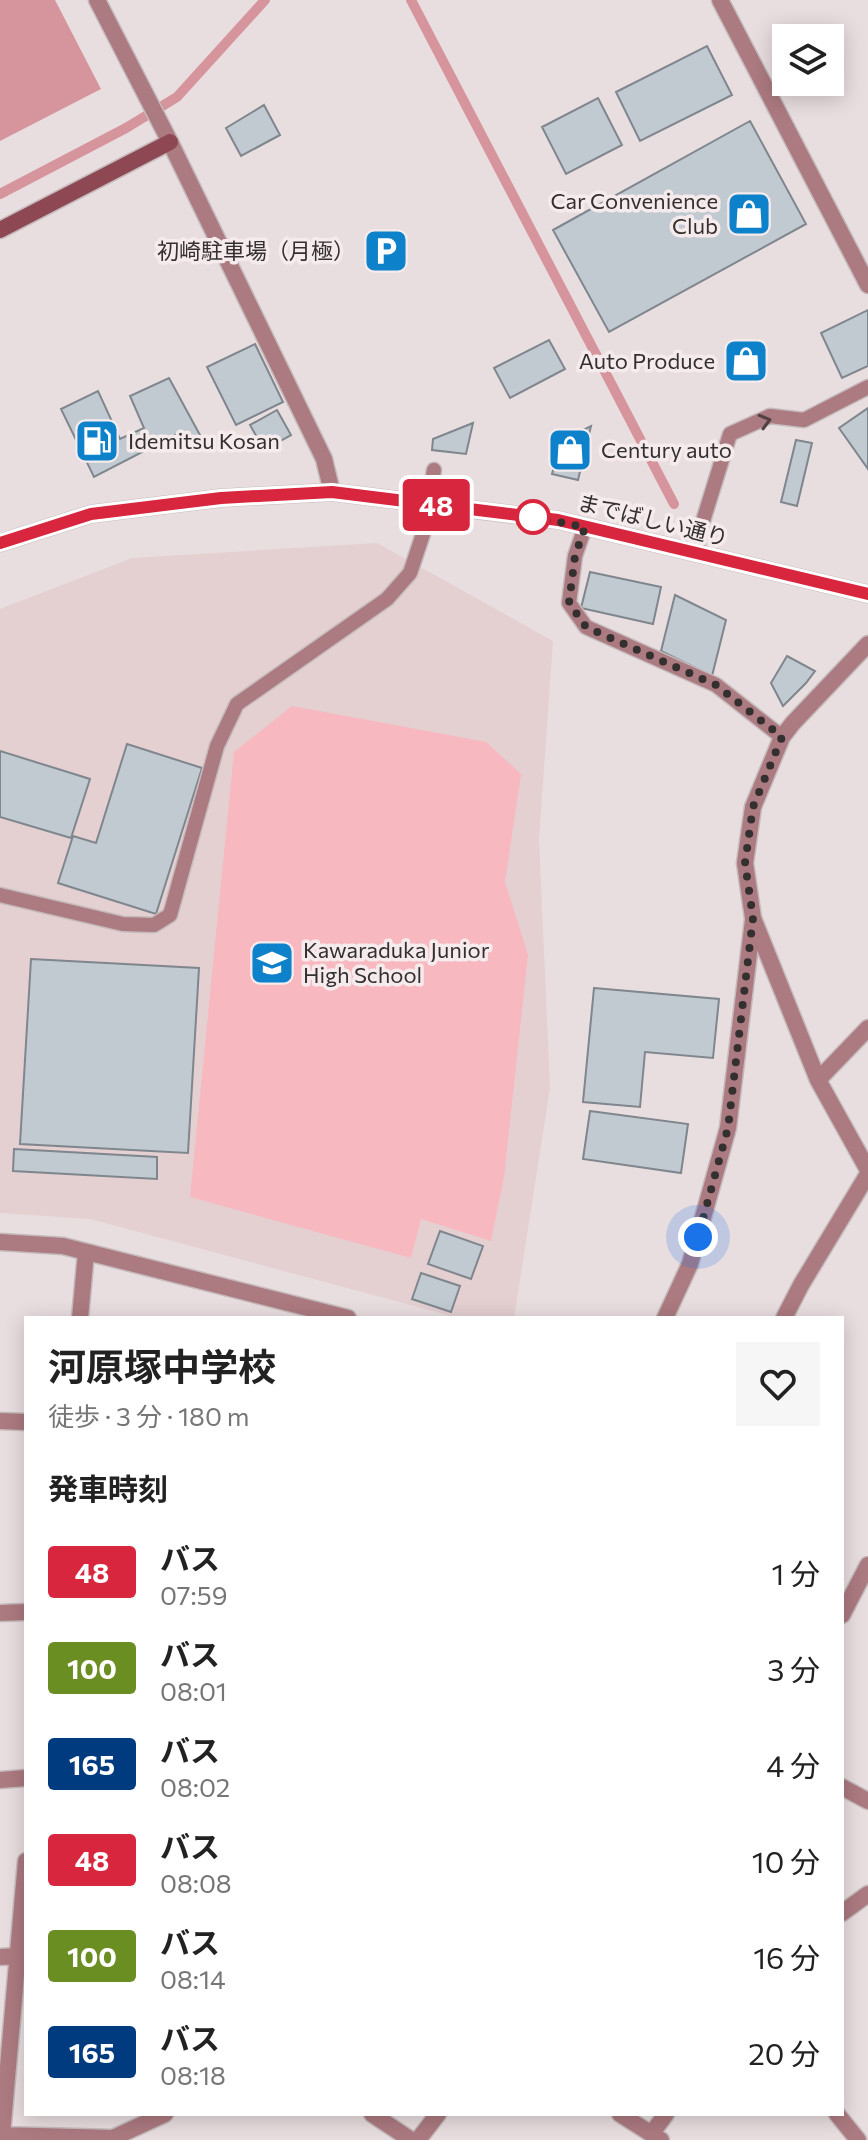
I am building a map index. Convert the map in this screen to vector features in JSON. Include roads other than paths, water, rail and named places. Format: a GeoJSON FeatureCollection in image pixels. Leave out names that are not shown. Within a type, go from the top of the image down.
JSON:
{"type":"FeatureCollection","features":[{"type":"Feature","properties":{"kind":"street"},"geometry":{"type":"LineString","coordinates":[[97,0],[324,459],[332,492]]}},
{"type":"Feature","properties":{"kind":"street"},"geometry":{"type":"LineString","coordinates":[[720,0],[868,285]]}},
{"type":"Feature","properties":{"kind":"street"},"geometry":{"type":"LineString","coordinates":[[0,230],[166,135]]}},
{"type":"Feature","properties":{"kind":"street","name":"までばしい通り"},"geometry":{"type":"LineString","coordinates":[[0,543],[91,514],[221,498],[332,492],[558,520],[868,594]]}},
{"type":"Feature","properties":{"kind":"street"},"geometry":{"type":"LineString","coordinates":[[785,1316],[868,1172],[818,1080],[753,918],[745,863],[753,807],[782,737],[868,644]]}},
{"type":"Feature","properties":{"kind":"street"},"geometry":{"type":"LineString","coordinates":[[666,1316],[690,1264],[728,1128],[753,918]]}},
{"type":"Feature","properties":{"kind":"street"},"geometry":{"type":"LineString","coordinates":[[818,1080],[868,1028]]}},
{"type":"Feature","properties":{"kind":"street"},"geometry":{"type":"LineString","coordinates":[[0,1242],[63,1246],[333,1316]]}},
{"type":"Feature","properties":{"kind":"street"},"geometry":{"type":"LineString","coordinates":[[80,1316],[86,1252]]}},
{"type":"Feature","properties":{"kind":"street"},"geometry":{"type":"LineString","coordinates":[[0,1421],[24,1422]]}},
{"type":"Feature","properties":{"kind":"street"},"geometry":{"type":"LineString","coordinates":[[844,1611],[868,1565]]}},
{"type":"Feature","properties":{"kind":"street"},"geometry":{"type":"LineString","coordinates":[[0,1613],[24,1612]]}},
{"type":"Feature","properties":{"kind":"street"},"geometry":{"type":"LineString","coordinates":[[0,1780],[24,1778]]}},
{"type":"Feature","properties":{"kind":"street"},"geometry":{"type":"LineString","coordinates":[[844,1788],[868,1801]]}},
{"type":"Feature","properties":{"kind":"street"},"geometry":{"type":"LineString","coordinates":[[24,1885],[1,2135],[113,2139],[161,2116]]}},
{"type":"Feature","properties":{"kind":"street"},"geometry":{"type":"LineString","coordinates":[[844,1912],[868,1894]]}},
{"type":"Feature","properties":{"kind":"street"},"geometry":{"type":"LineString","coordinates":[[0,1957],[18,1956]]}},
{"type":"Feature","properties":{"kind":"street"},"geometry":{"type":"LineString","coordinates":[[375,2116],[411,2140]]}},
{"type":"Feature","properties":{"kind":"street"},"geometry":{"type":"LineString","coordinates":[[418,2140],[436,2116]]}},
{"type":"Feature","properties":{"kind":"street"},"geometry":{"type":"LineString","coordinates":[[623,2116],[657,2136],[665,2116]]}},
{"type":"Feature","properties":{"kind":"street"},"geometry":{"type":"LineString","coordinates":[[839,2116],[858,2140]]}},
{"type":"Feature","properties":{"kind":"lane"},"geometry":{"type":"LineString","coordinates":[[696,554],[730,434],[770,416],[804,420],[868,387]]}},
{"type":"Feature","properties":{"kind":"lane"},"geometry":{"type":"LineString","coordinates":[[0,895],[123,924],[154,925],[170,915],[217,746],[237,704],[387,599],[410,573],[423,534],[434,470]]}},
{"type":"Feature","properties":{"kind":"lane"},"geometry":{"type":"LineString","coordinates":[[585,527],[575,556],[569,603],[586,627],[716,685],[782,737]]}},
{"type":"Feature","properties":{"kind":"waterway"},"geometry":{"type":"LineString","coordinates":[[0,194],[126,128],[177,97],[265,0]]}},
{"type":"Feature","properties":{"kind":"waterway"},"geometry":{"type":"LineString","coordinates":[[411,0],[674,504]]}},
{"type":"Feature","properties":{"kind":"place","name":"Car Convenience Club"},"geometry":{"type":"Point","coordinates":[749,214]}},
{"type":"Feature","properties":{"kind":"place","name":"初崎駐車場（月極）"},"geometry":{"type":"Point","coordinates":[386,251]}},
{"type":"Feature","properties":{"kind":"place","name":"Auto Produce"},"geometry":{"type":"Point","coordinates":[746,361]}},
{"type":"Feature","properties":{"kind":"place","name":"Idemitsu Kosan"},"geometry":{"type":"Point","coordinates":[97,441]}},
{"type":"Feature","properties":{"kind":"place","name":"Century auto"},"geometry":{"type":"Point","coordinates":[570,450]}},
{"type":"Feature","properties":{"kind":"place","name":"Kawaraduka Junior High School"},"geometry":{"type":"Point","coordinates":[272,963]}}]}
